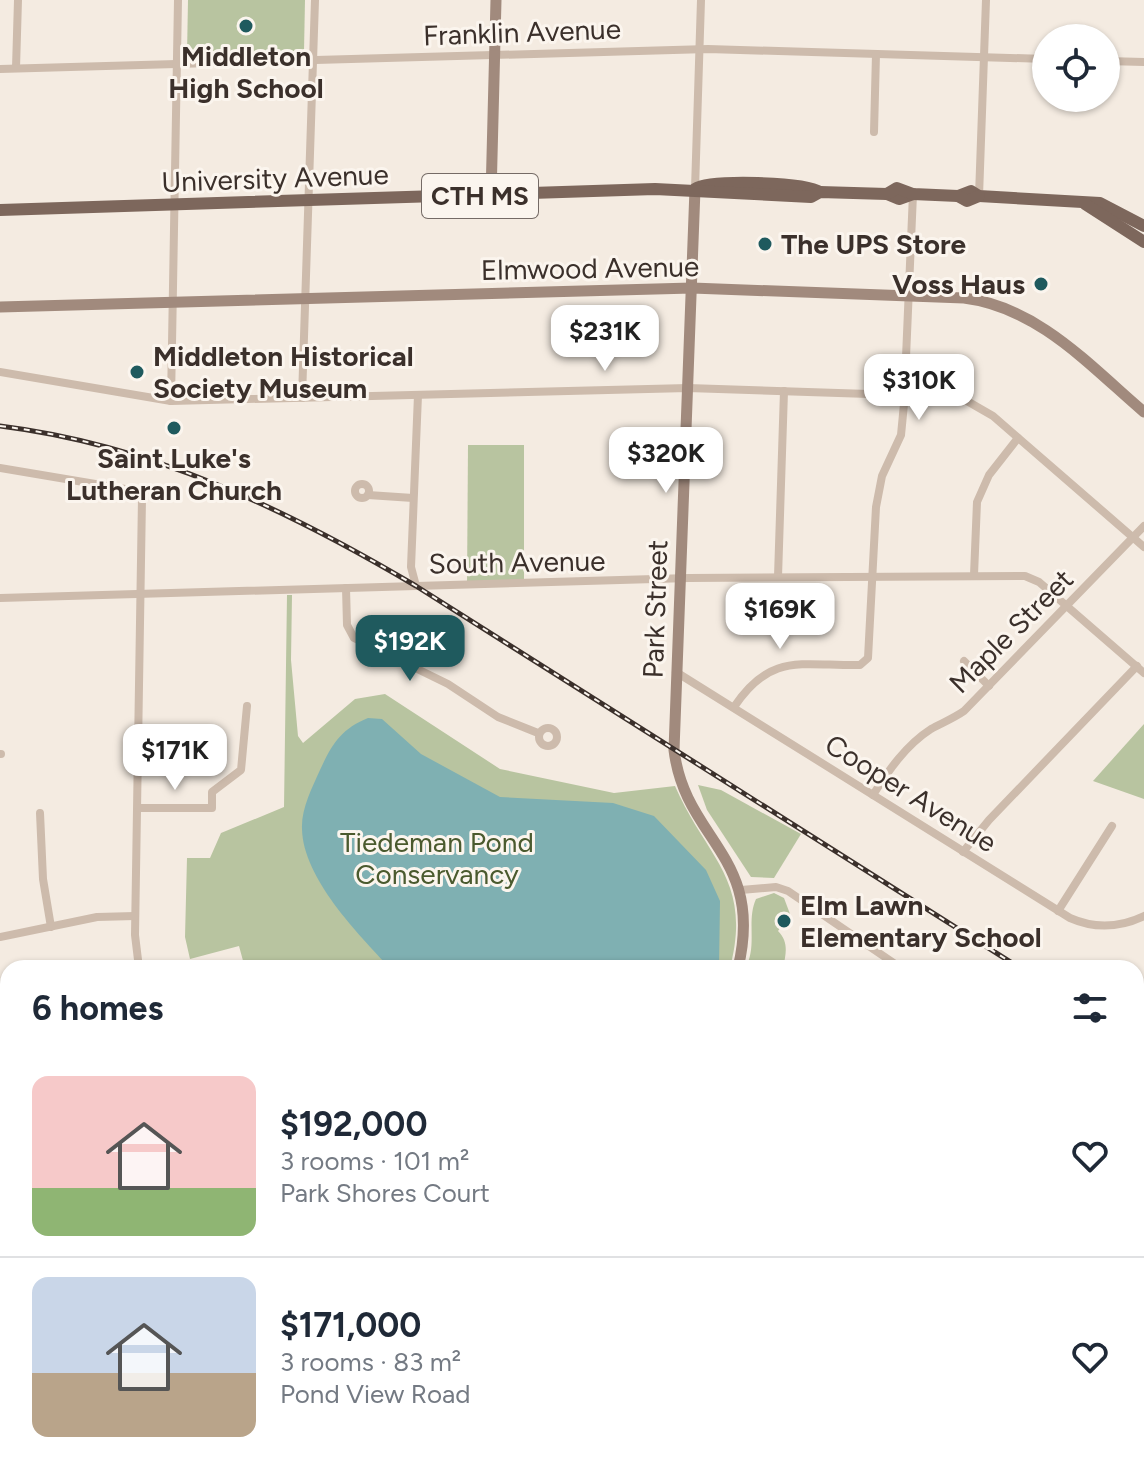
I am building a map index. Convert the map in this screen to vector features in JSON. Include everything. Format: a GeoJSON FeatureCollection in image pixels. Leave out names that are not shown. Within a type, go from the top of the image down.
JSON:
{"type":"FeatureCollection","features":[{"type":"Feature","properties":{"kind":"main road","name":"University Avenue"},"geometry":{"type":"LineString","coordinates":[[0,210],[695,189],[706,183],[808,186],[820,192],[887,194],[899,199],[913,194],[958,196],[967,201],[979,196],[1102,203],[1144,226]]}},
{"type":"Feature","properties":{"kind":"main road","name":"University Avenue"},"geometry":{"type":"LineString","coordinates":[[1085,204],[1144,242]]}},
{"type":"Feature","properties":{"kind":"street"},"geometry":{"type":"LineString","coordinates":[[16,68],[18,0]]}},
{"type":"Feature","properties":{"kind":"street"},"geometry":{"type":"LineString","coordinates":[[171,401],[178,0]]}},
{"type":"Feature","properties":{"kind":"street"},"geometry":{"type":"LineString","coordinates":[[302,398],[315,0]]}},
{"type":"Feature","properties":{"kind":"street"},"geometry":{"type":"LineString","coordinates":[[491,196],[496,0]]}},
{"type":"Feature","properties":{"kind":"street","name":"Park Street"},"geometry":{"type":"LineString","coordinates":[[701,0],[674,750],[678,774],[691,803],[733,869],[741,890],[745,926],[739,960]]}},
{"type":"Feature","properties":{"kind":"street"},"geometry":{"type":"LineString","coordinates":[[979,196],[986,0]]}},
{"type":"Feature","properties":{"kind":"street","name":"Franklin Avenue"},"geometry":{"type":"LineString","coordinates":[[0,69],[699,49],[1032,59]]}},
{"type":"Feature","properties":{"kind":"street"},"geometry":{"type":"LineString","coordinates":[[874,132],[876,54]]}},
{"type":"Feature","properties":{"kind":"street"},"geometry":{"type":"LineString","coordinates":[[1120,61],[1144,62]]}},
{"type":"Feature","properties":{"kind":"street"},"geometry":{"type":"LineString","coordinates":[[734,707],[753,682],[769,670],[787,666],[860,665],[868,658],[879,488],[901,435],[905,396],[913,194]]}},
{"type":"Feature","properties":{"kind":"street","name":"Elmwood Avenue"},"geometry":{"type":"LineString","coordinates":[[0,307],[692,288],[976,300],[1035,321],[1144,412]]}},
{"type":"Feature","properties":{"kind":"street"},"geometry":{"type":"LineString","coordinates":[[0,372],[171,401],[688,388],[968,400],[1018,438],[1144,547]]}},
{"type":"Feature","properties":{"kind":"street"},"geometry":{"type":"LineString","coordinates":[[778,577],[784,391]]}},
{"type":"Feature","properties":{"kind":"street"},"geometry":{"type":"LineString","coordinates":[[416,586],[411,567],[418,395]]}},
{"type":"Feature","properties":{"kind":"street"},"geometry":{"type":"LineString","coordinates":[[974,575],[974,528],[980,493],[989,475],[1018,438]]}},
{"type":"Feature","properties":{"kind":"street"},"geometry":{"type":"LineString","coordinates":[[0,468],[139,494],[139,808],[135,916],[138,960]]}},
{"type":"Feature","properties":{"kind":"street"},"geometry":{"type":"LineString","coordinates":[[368,495],[413,498]]}},
{"type":"Feature","properties":{"kind":"street","name":"Maple Street"},"geometry":{"type":"LineString","coordinates":[[873,795],[894,764],[913,744],[932,728],[964,711],[1144,526]]}},
{"type":"Feature","properties":{"kind":"street","name":"South Avenue"},"geometry":{"type":"LineString","coordinates":[[0,598],[680,579],[1025,576],[1039,582],[1140,670]]}},
{"type":"Feature","properties":{"kind":"street"},"geometry":{"type":"LineString","coordinates":[[346,588],[347,625],[354,638],[448,684],[498,717],[538,733]]}},
{"type":"Feature","properties":{"kind":"street"},"geometry":{"type":"LineString","coordinates":[[964,661],[989,686]]}},
{"type":"Feature","properties":{"kind":"street"},"geometry":{"type":"LineString","coordinates":[[963,852],[989,820],[1140,670]]}},
{"type":"Feature","properties":{"kind":"street","name":"Cooper Avenue"},"geometry":{"type":"LineString","coordinates":[[676,672],[1058,911],[1090,925],[1130,923],[1144,916]]}},
{"type":"Feature","properties":{"kind":"street"},"geometry":{"type":"LineString","coordinates":[[139,808],[212,808],[212,792],[238,775],[243,765],[247,706]]}},
{"type":"Feature","properties":{"kind":"street"},"geometry":{"type":"LineString","coordinates":[[40,813],[43,879],[51,927]]}},
{"type":"Feature","properties":{"kind":"street"},"geometry":{"type":"LineString","coordinates":[[1058,911],[1112,826]]}},
{"type":"Feature","properties":{"kind":"street"},"geometry":{"type":"LineString","coordinates":[[741,890],[776,887],[788,891],[889,960]]}},
{"type":"Feature","properties":{"kind":"street"},"geometry":{"type":"LineString","coordinates":[[0,937],[97,917],[135,916]]}},
{"type":"Feature","properties":{"kind":"green space","name":"Middleton High School"},"geometry":{"type":"Polygon","coordinates":[[[188,0],[305,0],[304,51],[187,55],[188,0]]]}},
{"type":"Feature","properties":{"kind":"green space"},"geometry":{"type":"Polygon","coordinates":[[[468,445],[524,445],[524,583],[467,586],[468,445]]]}},
{"type":"Feature","properties":{"kind":"green space","name":"Tiedeman Pond Conservancy"},"geometry":{"type":"Polygon","coordinates":[[[287,595],[292,595],[291,660],[298,736],[303,743],[355,699],[385,694],[500,769],[614,793],[675,786],[731,890],[736,938],[732,960],[243,960],[239,946],[190,959],[185,937],[187,858],[210,858],[221,833],[284,807],[287,595]]]}},
{"type":"Feature","properties":{"kind":"green space"},"geometry":{"type":"Polygon","coordinates":[[[1144,724],[1144,799],[1093,781],[1144,724]]]}},
{"type":"Feature","properties":{"kind":"green space"},"geometry":{"type":"Polygon","coordinates":[[[698,785],[721,790],[801,834],[774,878],[751,877],[707,810],[698,785]]]}},
{"type":"Feature","properties":{"kind":"green space"},"geometry":{"type":"Polygon","coordinates":[[[774,893],[784,898],[790,914],[778,931],[785,944],[785,960],[749,960],[756,899],[774,893]]]}},
{"type":"Feature","properties":{"kind":"water","name":"Tiedeman Pond Conservancy"},"geometry":{"type":"Polygon","coordinates":[[[368,718],[382,719],[421,754],[500,797],[613,803],[654,816],[706,870],[720,901],[719,960],[383,960],[348,922],[322,886],[305,848],[302,829],[308,799],[329,752],[344,732],[368,718]]]}},
{"type":"Feature","properties":{"kind":"railway"},"geometry":{"type":"LineString","coordinates":[[0,426],[111,448],[164,465],[216,484],[318,531],[416,586],[1007,960]]}},
{"type":"Feature","properties":{"kind":"place","name":"Middleton High School"},"geometry":{"type":"Point","coordinates":[246,26]}},
{"type":"Feature","properties":{"kind":"place","name":"The UPS Store"},"geometry":{"type":"Point","coordinates":[765,244]}},
{"type":"Feature","properties":{"kind":"place","name":"Voss Haus"},"geometry":{"type":"Point","coordinates":[1041,284]}},
{"type":"Feature","properties":{"kind":"place","name":"Middleton Historical Society Museum"},"geometry":{"type":"Point","coordinates":[137,372]}},
{"type":"Feature","properties":{"kind":"place","name":"Saint Luke's Lutheran Church"},"geometry":{"type":"Point","coordinates":[174,428]}},
{"type":"Feature","properties":{"kind":"place","name":"Elm Lawn Elementary School"},"geometry":{"type":"Point","coordinates":[784,921]}}]}
